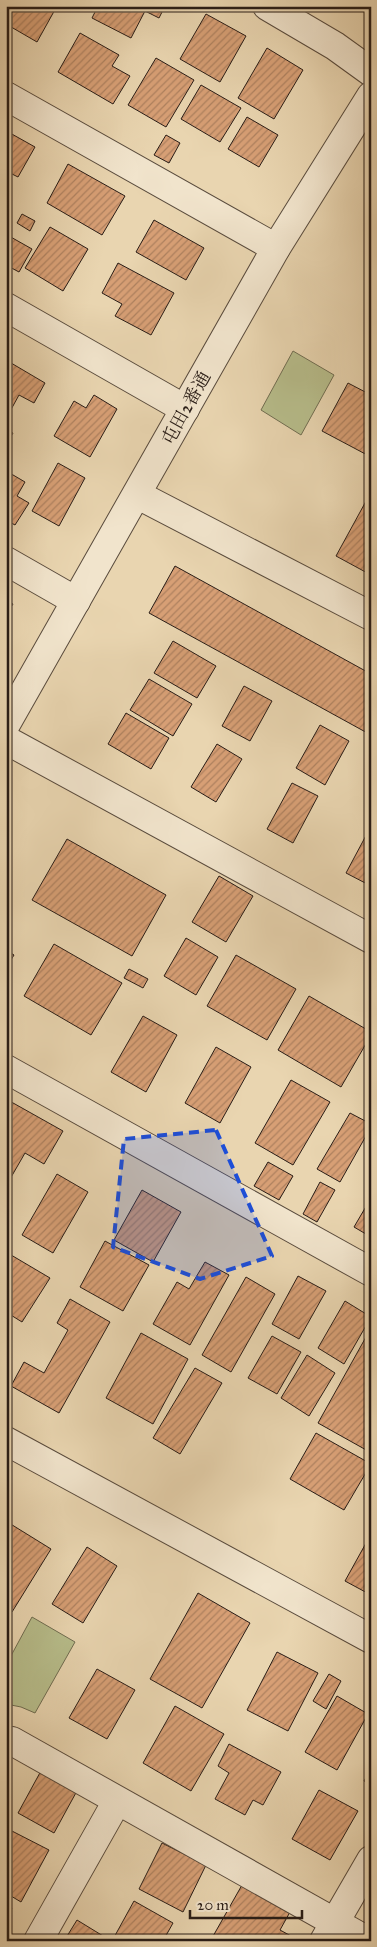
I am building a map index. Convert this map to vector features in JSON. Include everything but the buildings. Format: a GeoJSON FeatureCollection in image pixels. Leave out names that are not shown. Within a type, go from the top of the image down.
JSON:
{"type":"FeatureCollection","features":[{"type":"Feature","properties":{"kind":"street"},"geometry":{"type":"LineString","coordinates":[[267,6],[335,46],[371,72]]}},
{"type":"Feature","properties":{"kind":"street"},"geometry":{"type":"LineString","coordinates":[[6,96],[276,248]]}},
{"type":"Feature","properties":{"kind":"street","name":"屯田2番通"},"geometry":{"type":"LineString","coordinates":[[6,724],[276,248],[371,96]]}},
{"type":"Feature","properties":{"kind":"street"},"geometry":{"type":"LineString","coordinates":[[6,307],[185,409]]}},
{"type":"Feature","properties":{"kind":"street"},"geometry":{"type":"LineString","coordinates":[[138,494],[371,616]]}},
{"type":"Feature","properties":{"kind":"street"},"geometry":{"type":"LineString","coordinates":[[6,561],[76,601]]}},
{"type":"Feature","properties":{"kind":"street"},"geometry":{"type":"LineString","coordinates":[[6,740],[371,939]]}},
{"type":"Feature","properties":{"kind":"street"},"geometry":{"type":"LineString","coordinates":[[6,1069],[371,1272]]}},
{"type":"Feature","properties":{"kind":"street"},"geometry":{"type":"LineString","coordinates":[[6,1442],[371,1639]]}},
{"type":"Feature","properties":{"kind":"street"},"geometry":{"type":"LineString","coordinates":[[6,1740],[12,1740],[117,1801],[329,1931],[368,1941]]}},
{"type":"Feature","properties":{"kind":"street"},"geometry":{"type":"LineString","coordinates":[[38,1941],[117,1801]]}},
{"type":"Feature","properties":{"kind":"street"},"geometry":{"type":"LineString","coordinates":[[329,1931],[371,1860]]}},
{"type":"Feature","properties":{"kind":"highlighted area"},"geometry":{"type":"Polygon","coordinates":[[[216,1130],[272,1256],[200,1279],[113,1247],[124,1139],[216,1130]]]}},
{"type":"Feature","properties":{"kind":"green space"},"geometry":{"type":"Polygon","coordinates":[[[293,351],[334,375],[301,435],[261,410],[293,351]]]}},
{"type":"Feature","properties":{"kind":"green space"},"geometry":{"type":"Polygon","coordinates":[[[32,1617],[75,1642],[35,1713],[21,1707],[6,1704],[6,1665],[32,1617]]]}}]}
